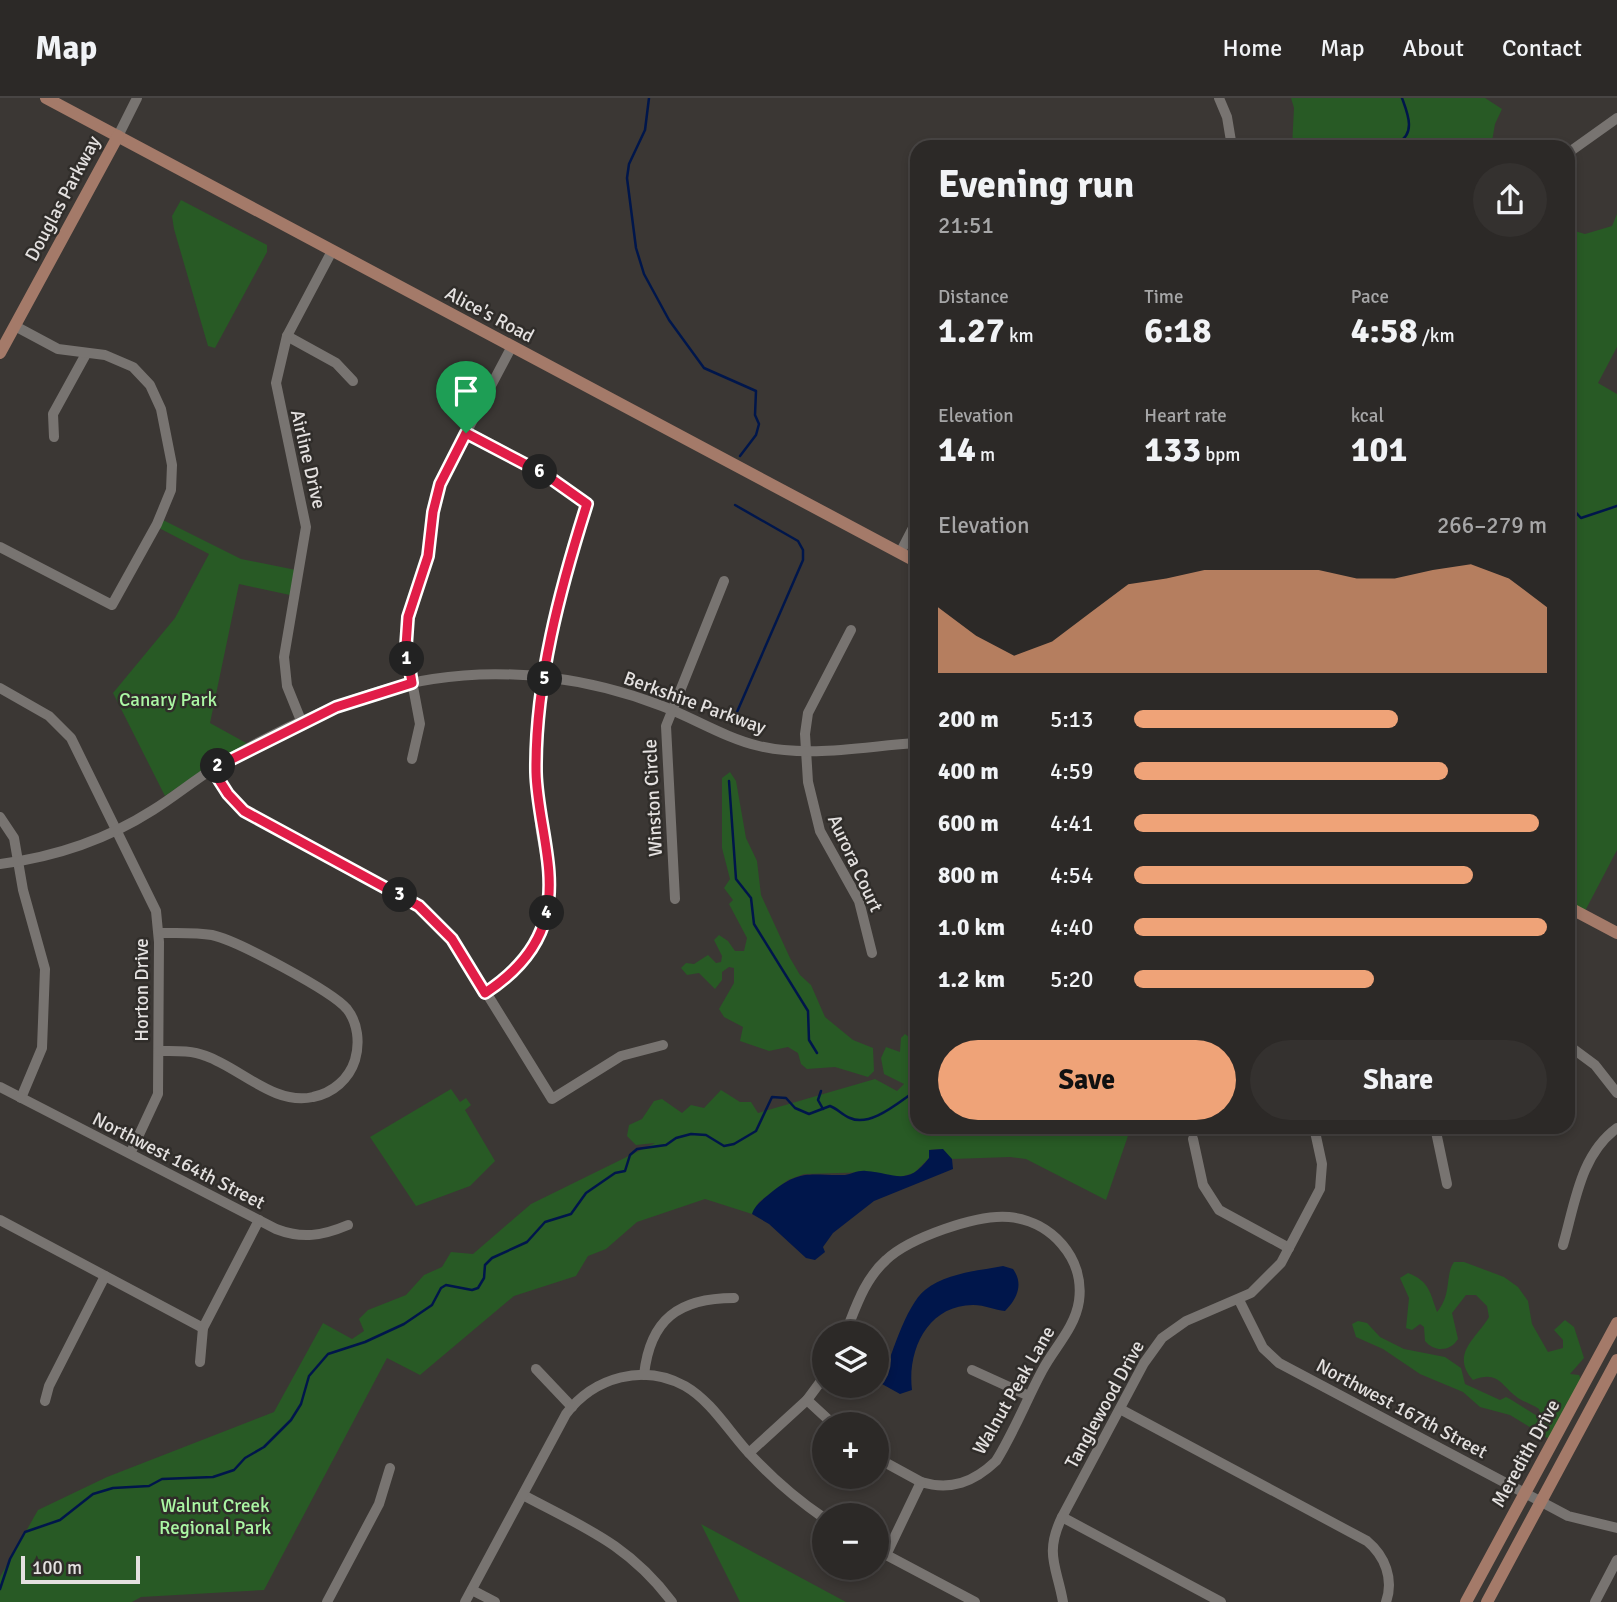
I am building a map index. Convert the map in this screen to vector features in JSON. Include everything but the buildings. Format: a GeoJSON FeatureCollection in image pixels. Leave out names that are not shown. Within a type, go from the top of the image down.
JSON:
{"type":"FeatureCollection","features":[{"type":"Feature","properties":{"kind":"main road","name":"Alice's Road"},"geometry":{"type":"LineString","coordinates":[[46,98],[511,348],[910,558]]}},
{"type":"Feature","properties":{"kind":"main road","name":"Douglas Parkway"},"geometry":{"type":"LineString","coordinates":[[0,353],[118,136]]}},
{"type":"Feature","properties":{"kind":"main road"},"geometry":{"type":"LineString","coordinates":[[1575,910],[1617,933]]}},
{"type":"Feature","properties":{"kind":"main road","name":"Meredith Drive"},"geometry":{"type":"LineString","coordinates":[[1466,1602],[1617,1323]]}},
{"type":"Feature","properties":{"kind":"main road","name":"Meredith Drive"},"geometry":{"type":"LineString","coordinates":[[1487,1602],[1617,1360]]}},
{"type":"Feature","properties":{"kind":"street","name":"Douglas Parkway"},"geometry":{"type":"LineString","coordinates":[[118,136],[137,98]]}},
{"type":"Feature","properties":{"kind":"street"},"geometry":{"type":"LineString","coordinates":[[1219,98],[1227,117],[1231,140]]}},
{"type":"Feature","properties":{"kind":"street"},"geometry":{"type":"LineString","coordinates":[[1575,148],[1617,118]]}},
{"type":"Feature","properties":{"kind":"street","name":"Airline Drive"},"geometry":{"type":"LineString","coordinates":[[302,723],[287,686],[284,657],[306,527],[277,400],[277,368],[287,336],[331,251]]}},
{"type":"Feature","properties":{"kind":"street"},"geometry":{"type":"LineString","coordinates":[[0,547],[112,604],[166,505],[172,476],[161,409],[150,385],[133,368],[119,359],[58,349],[15,326]]}},
{"type":"Feature","properties":{"kind":"street"},"geometry":{"type":"LineString","coordinates":[[287,336],[336,363],[353,381]]}},
{"type":"Feature","properties":{"kind":"street"},"geometry":{"type":"LineString","coordinates":[[411,759],[419,724],[406,646],[408,617],[428,556],[433,512],[440,484],[511,348]]}},
{"type":"Feature","properties":{"kind":"street"},"geometry":{"type":"LineString","coordinates":[[54,438],[53,414],[86,354]]}},
{"type":"Feature","properties":{"kind":"street"},"geometry":{"type":"LineString","coordinates":[[466,433],[546,475],[587,504],[560,597],[538,725],[536,773],[539,818],[550,881],[546,917],[527,957],[506,979],[485,993]]}},
{"type":"Feature","properties":{"kind":"street"},"geometry":{"type":"LineString","coordinates":[[900,552],[910,533]]}},
{"type":"Feature","properties":{"kind":"street","name":"Winston Circle"},"geometry":{"type":"LineString","coordinates":[[675,899],[666,735],[671,710],[724,581]]}},
{"type":"Feature","properties":{"kind":"street","name":"Aurora Court"},"geometry":{"type":"LineString","coordinates":[[851,630],[811,703],[806,724],[808,782],[815,816],[827,846],[859,901],[872,953]]}},
{"type":"Feature","properties":{"kind":"street","name":"Berkshire Parkway"},"geometry":{"type":"LineString","coordinates":[[0,864],[19,862],[76,847],[117,830],[153,810],[212,769],[302,723],[354,700],[412,683],[493,674],[546,677],[625,694],[671,710],[745,742],[778,749],[806,750],[910,743]]}},
{"type":"Feature","properties":{"kind":"street","name":"Horton Drive"},"geometry":{"type":"LineString","coordinates":[[0,688],[36,707],[61,726],[76,746],[156,911],[159,933],[159,1051],[155,1106],[131,1152]]}},
{"type":"Feature","properties":{"kind":"street"},"geometry":{"type":"LineString","coordinates":[[212,769],[228,794],[244,811],[419,906],[452,939],[552,1099],[621,1056],[663,1045]]}},
{"type":"Feature","properties":{"kind":"street"},"geometry":{"type":"LineString","coordinates":[[0,817],[14,838],[27,905],[45,969],[42,1048],[21,1098]]}},
{"type":"Feature","properties":{"kind":"street"},"geometry":{"type":"LineString","coordinates":[[159,933],[220,937],[330,995],[345,1008],[354,1022],[358,1041],[352,1068],[333,1089],[315,1097],[294,1098],[275,1092],[208,1056],[190,1052],[159,1051]]}},
{"type":"Feature","properties":{"kind":"street"},"geometry":{"type":"LineString","coordinates":[[1575,1050],[1595,1065],[1617,1093]]}},
{"type":"Feature","properties":{"kind":"street","name":"Northwest 164th Street"},"geometry":{"type":"LineString","coordinates":[[0,1087],[290,1234],[319,1235],[348,1225]]}},
{"type":"Feature","properties":{"kind":"street"},"geometry":{"type":"LineString","coordinates":[[1563,1245],[1589,1160],[1597,1146],[1617,1128]]}},
{"type":"Feature","properties":{"kind":"street","name":"Tanglewood Drive"},"geometry":{"type":"LineString","coordinates":[[1063,1602],[1051,1556],[1054,1536],[1144,1363],[1162,1338],[1186,1321],[1239,1300],[1272,1274],[1316,1198],[1322,1180],[1315,1134]]}},
{"type":"Feature","properties":{"kind":"street"},"geometry":{"type":"LineString","coordinates":[[1436,1134],[1447,1184]]}},
{"type":"Feature","properties":{"kind":"street"},"geometry":{"type":"LineString","coordinates":[[1193,1139],[1203,1185],[1219,1210],[1289,1248]]}},
{"type":"Feature","properties":{"kind":"street","name":"Walnut Peak Lane"},"geometry":{"type":"LineString","coordinates":[[851,1321],[868,1280],[900,1248],[927,1235],[987,1219],[1010,1217],[1040,1226],[1060,1241],[1075,1265],[1080,1289],[1076,1313],[1029,1396],[1004,1448],[985,1472],[956,1485],[921,1482]]}},
{"type":"Feature","properties":{"kind":"street"},"geometry":{"type":"LineString","coordinates":[[0,1220],[202,1328]]}},
{"type":"Feature","properties":{"kind":"street"},"geometry":{"type":"LineString","coordinates":[[200,1362],[202,1328],[259,1220]]}},
{"type":"Feature","properties":{"kind":"street"},"geometry":{"type":"LineString","coordinates":[[45,1401],[49,1386],[105,1276]]}},
{"type":"Feature","properties":{"kind":"street"},"geometry":{"type":"LineString","coordinates":[[644,1375],[652,1339],[669,1316],[697,1301],[734,1298]]}},
{"type":"Feature","properties":{"kind":"street","name":"Northwest 167th Street"},"geometry":{"type":"LineString","coordinates":[[1239,1300],[1263,1348],[1279,1363],[1568,1517],[1617,1528]]}},
{"type":"Feature","properties":{"kind":"street"},"geometry":{"type":"LineString","coordinates":[[536,1368],[572,1407]]}},
{"type":"Feature","properties":{"kind":"street"},"geometry":{"type":"LineString","coordinates":[[972,1370],[1029,1396]]}},
{"type":"Feature","properties":{"kind":"street"},"geometry":{"type":"LineString","coordinates":[[465,1602],[572,1407],[588,1392],[610,1380],[644,1375],[671,1380],[697,1395],[788,1491],[812,1509]]}},
{"type":"Feature","properties":{"kind":"street"},"geometry":{"type":"LineString","coordinates":[[749,1452],[812,1393]]}},
{"type":"Feature","properties":{"kind":"street"},"geometry":{"type":"LineString","coordinates":[[807,1400],[820,1412]]}},
{"type":"Feature","properties":{"kind":"street"},"geometry":{"type":"LineString","coordinates":[[1120,1409],[1373,1546],[1384,1562],[1389,1580],[1386,1602]]}},
{"type":"Feature","properties":{"kind":"street"},"geometry":{"type":"LineString","coordinates":[[889,1465],[921,1482],[889,1539]]}},
{"type":"Feature","properties":{"kind":"street"},"geometry":{"type":"LineString","coordinates":[[327,1602],[373,1516],[390,1468]]}},
{"type":"Feature","properties":{"kind":"street"},"geometry":{"type":"LineString","coordinates":[[523,1494],[622,1549],[640,1563],[672,1602]]}},
{"type":"Feature","properties":{"kind":"street"},"geometry":{"type":"LineString","coordinates":[[1062,1517],[1221,1602]]}},
{"type":"Feature","properties":{"kind":"street"},"geometry":{"type":"LineString","coordinates":[[889,1556],[975,1602]]}},
{"type":"Feature","properties":{"kind":"street"},"geometry":{"type":"LineString","coordinates":[[1594,1602],[1617,1560]]}},
{"type":"Feature","properties":{"kind":"street"},"geometry":{"type":"LineString","coordinates":[[472,1590],[495,1602]]}},
{"type":"Feature","properties":{"kind":"green space"},"geometry":{"type":"Polygon","coordinates":[[[1291,98],[1485,98],[1502,109],[1495,124],[1492,140],[1292,140],[1294,108],[1291,98]]]}},
{"type":"Feature","properties":{"kind":"green space"},"geometry":{"type":"Polygon","coordinates":[[[181,200],[267,245],[267,252],[215,348],[208,346],[174,229],[172,216],[181,200]]]}},
{"type":"Feature","properties":{"kind":"green space"},"geometry":{"type":"Polygon","coordinates":[[[1617,214],[1617,347],[1598,383],[1617,394],[1617,850],[1585,911],[1575,906],[1575,231],[1585,234],[1612,226],[1617,214]]]}},
{"type":"Feature","properties":{"kind":"green space","name":"Canary Park"},"geometry":{"type":"Polygon","coordinates":[[[163,520],[241,559],[296,570],[290,595],[239,584],[210,723],[248,744],[165,796],[113,693],[175,618],[209,554],[159,528],[163,520]]]}},
{"type":"Feature","properties":{"kind":"green space"},"geometry":{"type":"Polygon","coordinates":[[[730,772],[736,781],[746,838],[757,861],[761,895],[790,958],[800,975],[811,985],[825,1017],[853,1040],[873,1048],[874,1071],[868,1077],[835,1067],[807,1069],[801,1064],[798,1053],[788,1047],[769,1051],[740,1041],[743,1027],[724,1017],[719,1009],[734,983],[734,968],[729,967],[722,972],[722,980],[715,989],[699,973],[687,975],[681,968],[686,963],[694,964],[708,955],[716,963],[721,962],[722,956],[714,940],[719,935],[728,941],[735,951],[744,951],[747,938],[729,904],[733,900],[724,888],[730,879],[722,848],[722,778],[730,772]]]}},
{"type":"Feature","properties":{"kind":"green space","name":"Walnut Creek Regional Park"},"geometry":{"type":"Polygon","coordinates":[[[905,1034],[910,1038],[910,1134],[1129,1134],[1106,1200],[1026,1159],[952,1159],[940,1149],[929,1150],[929,1158],[914,1173],[897,1178],[874,1172],[804,1174],[788,1180],[759,1202],[752,1214],[705,1199],[637,1222],[606,1249],[588,1256],[576,1276],[514,1296],[420,1375],[387,1358],[264,1590],[141,1597],[132,1602],[0,1602],[0,1577],[38,1510],[107,1477],[274,1412],[323,1323],[352,1339],[364,1331],[359,1319],[368,1310],[406,1295],[424,1275],[442,1267],[451,1252],[473,1254],[531,1204],[655,1143],[636,1145],[627,1136],[629,1125],[642,1119],[654,1101],[662,1099],[682,1113],[691,1105],[704,1108],[721,1090],[740,1102],[751,1102],[758,1113],[875,1079],[897,1091],[904,1084],[884,1074],[881,1058],[886,1047],[900,1052],[901,1038],[905,1034]]]}},
{"type":"Feature","properties":{"kind":"green space"},"geometry":{"type":"Polygon","coordinates":[[[451,1089],[460,1102],[466,1098],[471,1105],[465,1110],[495,1161],[470,1186],[416,1206],[370,1137],[451,1089]]]}},
{"type":"Feature","properties":{"kind":"green space"},"geometry":{"type":"Polygon","coordinates":[[[1454,1262],[1464,1262],[1504,1277],[1518,1287],[1528,1301],[1532,1324],[1548,1352],[1563,1348],[1563,1340],[1554,1330],[1565,1320],[1574,1327],[1584,1358],[1570,1374],[1579,1375],[1583,1385],[1549,1439],[1510,1415],[1480,1407],[1463,1392],[1420,1374],[1383,1349],[1356,1337],[1352,1324],[1358,1321],[1367,1323],[1380,1337],[1404,1349],[1445,1357],[1461,1368],[1465,1384],[1500,1400],[1506,1397],[1542,1419],[1539,1409],[1518,1398],[1499,1381],[1489,1377],[1473,1380],[1467,1371],[1465,1354],[1489,1317],[1487,1306],[1476,1295],[1466,1295],[1452,1313],[1458,1339],[1451,1346],[1437,1349],[1429,1345],[1425,1341],[1424,1327],[1420,1324],[1412,1330],[1406,1328],[1409,1298],[1400,1278],[1408,1273],[1420,1280],[1428,1288],[1437,1312],[1445,1299],[1454,1262]]]}},
{"type":"Feature","properties":{"kind":"green space"},"geometry":{"type":"Polygon","coordinates":[[[701,1524],[846,1602],[740,1602],[701,1524]]]}},
{"type":"Feature","properties":{"kind":"shaded area"},"geometry":{"type":"Polygon","coordinates":[[[943,1149],[952,1159],[953,1169],[874,1201],[833,1233],[823,1247],[825,1252],[815,1260],[806,1258],[769,1224],[752,1214],[758,1204],[773,1191],[800,1176],[845,1175],[863,1171],[907,1175],[914,1173],[929,1158],[929,1150],[943,1149]]]}},
{"type":"Feature","properties":{"kind":"shaded area"},"geometry":{"type":"Polygon","coordinates":[[[1003,1266],[1013,1269],[1018,1280],[1018,1291],[1013,1301],[1005,1311],[973,1305],[957,1307],[944,1313],[924,1332],[917,1346],[911,1375],[912,1390],[900,1394],[889,1388],[889,1363],[905,1320],[918,1297],[933,1284],[972,1271],[1003,1266]]]}},
{"type":"Feature","properties":{"kind":"waterway"},"geometry":{"type":"LineString","coordinates":[[649,98],[645,130],[629,164],[627,178],[636,248],[644,274],[669,320],[704,368],[756,391],[755,415],[759,424],[756,435],[740,456]]}},
{"type":"Feature","properties":{"kind":"waterway"},"geometry":{"type":"LineString","coordinates":[[1402,98],[1409,128],[1402,140]]}},
{"type":"Feature","properties":{"kind":"waterway"},"geometry":{"type":"LineString","coordinates":[[735,505],[798,541],[803,550],[803,560],[737,712]]}},
{"type":"Feature","properties":{"kind":"waterway"},"geometry":{"type":"LineString","coordinates":[[1575,512],[1581,518],[1617,506]]}},
{"type":"Feature","properties":{"kind":"waterway"},"geometry":{"type":"LineString","coordinates":[[729,781],[736,879],[751,898],[754,924],[808,1011],[809,1040],[817,1053]]}},
{"type":"Feature","properties":{"kind":"waterway"},"geometry":{"type":"LineString","coordinates":[[821,1091],[818,1100],[823,1109]]}},
{"type":"Feature","properties":{"kind":"waterway"},"geometry":{"type":"LineString","coordinates":[[0,1589],[10,1559],[25,1532],[60,1520],[93,1494],[113,1488],[149,1486],[162,1479],[213,1477],[234,1470],[245,1458],[264,1447],[291,1420],[301,1404],[309,1376],[328,1354],[365,1342],[404,1324],[432,1305],[441,1288],[446,1285],[472,1290],[478,1288],[484,1278],[485,1265],[492,1258],[527,1242],[545,1222],[571,1214],[586,1193],[615,1173],[625,1171],[630,1155],[637,1149],[666,1145],[676,1138],[691,1134],[706,1135],[724,1146],[734,1144],[756,1131],[772,1097],[786,1098],[795,1108],[809,1114],[830,1106],[847,1117],[858,1120],[885,1112],[910,1095]]}},
{"type":"Feature","properties":{"kind":"route"},"geometry":{"type":"LineString","coordinates":[[466,433],[546,475],[587,504],[554,624],[538,725],[538,804],[550,881],[546,917],[538,939],[527,957],[506,979],[485,993],[452,939],[419,906],[244,811],[228,794],[212,769],[336,707],[373,693],[412,683],[406,646],[408,617],[428,556],[433,512],[440,484],[466,433]]}}]}
